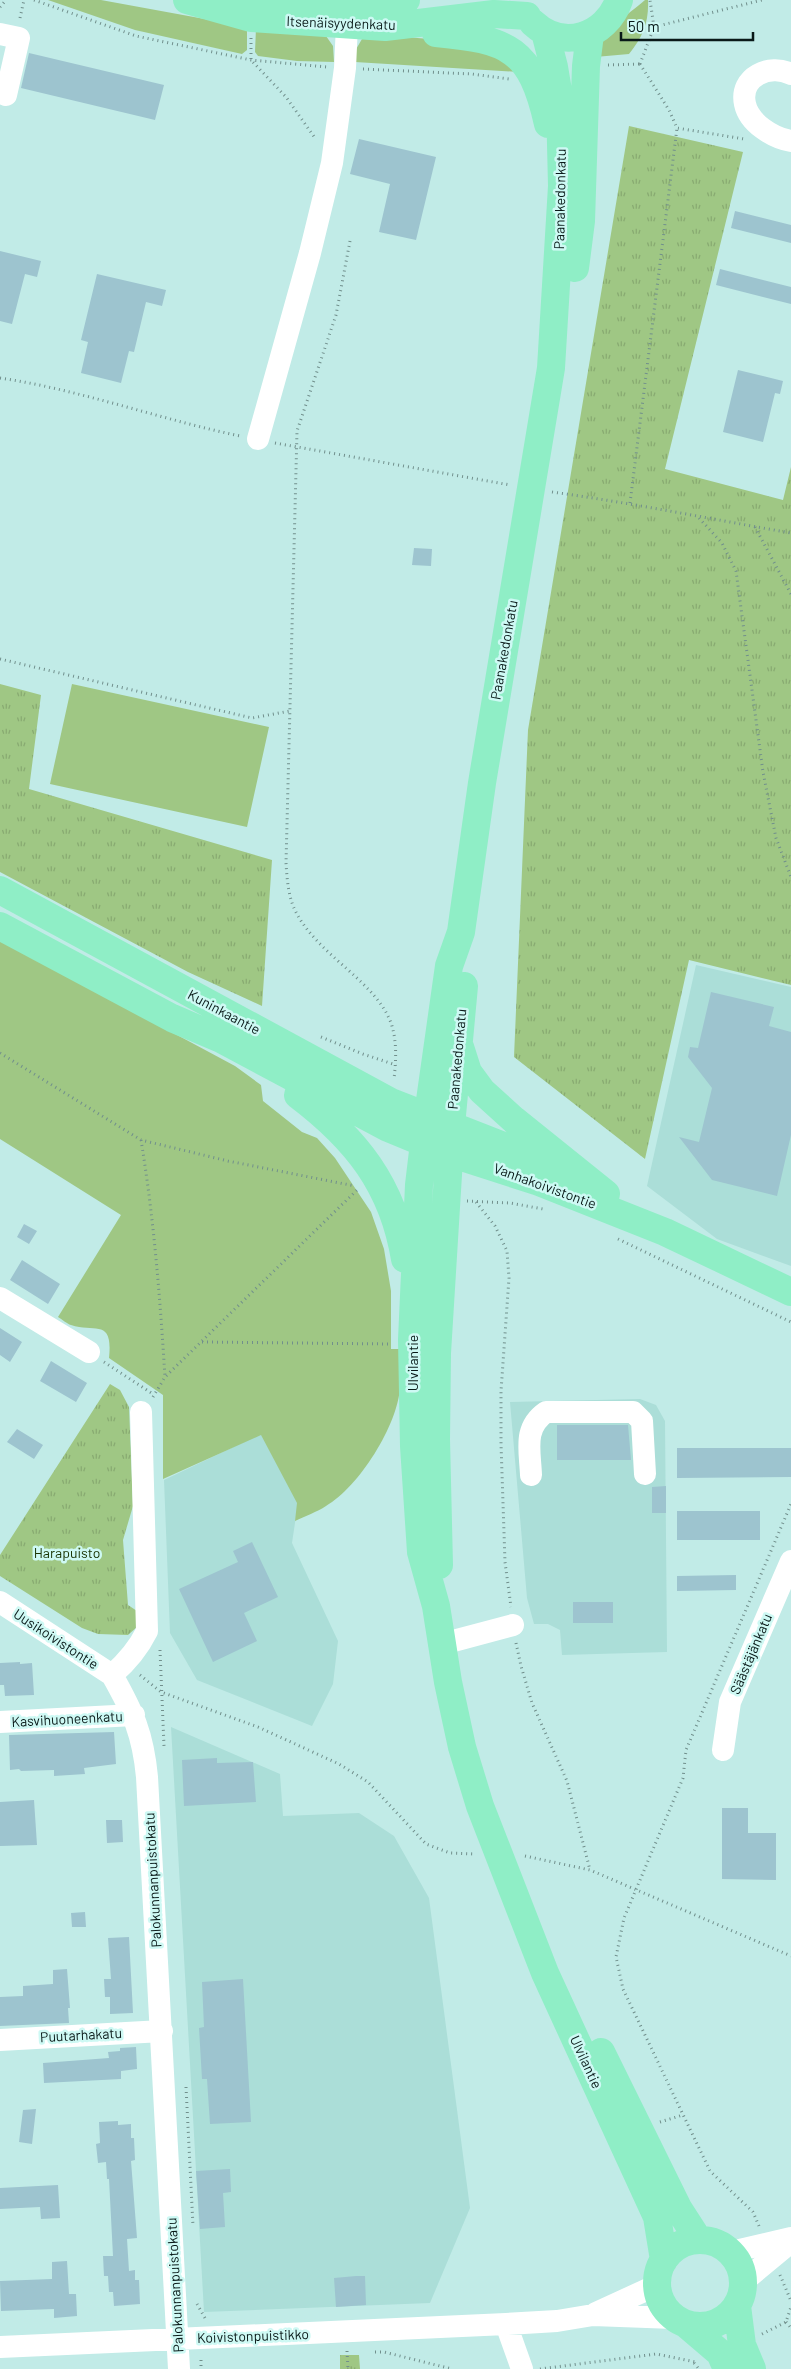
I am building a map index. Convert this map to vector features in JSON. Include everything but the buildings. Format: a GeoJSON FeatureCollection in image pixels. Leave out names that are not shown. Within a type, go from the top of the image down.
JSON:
{"type":"FeatureCollection","features":[{"type":"Feature","properties":{"kind":"main road","name":"Itsenäisyydenkatu"},"geometry":{"type":"LineString","coordinates":[[187,0],[251,18],[347,26],[385,27],[494,14],[531,16],[568,38],[590,34]]}},
{"type":"Feature","properties":{"kind":"main road","name":"Itsenäisyydenkatu"},"geometry":{"type":"LineString","coordinates":[[246,0],[344,3],[406,0]]}},
{"type":"Feature","properties":{"kind":"main road"},"geometry":{"type":"LineString","coordinates":[[590,34],[602,27],[622,5]]}},
{"type":"Feature","properties":{"kind":"main road","name":"Paanakedonkatu"},"geometry":{"type":"LineString","coordinates":[[434,1129],[449,966],[461,932],[484,773],[551,368],[560,254],[562,186],[560,103],[554,67],[531,16]]}},
{"type":"Feature","properties":{"kind":"main road"},"geometry":{"type":"LineString","coordinates":[[385,27],[478,37],[508,48],[520,59],[541,92],[562,186]]}},
{"type":"Feature","properties":{"kind":"main road","name":"Paanakedonkatu"},"geometry":{"type":"LineString","coordinates":[[551,368],[566,326],[581,222],[586,66],[590,34]]}},
{"type":"Feature","properties":{"kind":"main road","name":"Kuninkaantie"},"geometry":{"type":"LineString","coordinates":[[0,890],[391,1102],[434,1129]]}},
{"type":"Feature","properties":{"kind":"main road","name":"Kuninkaantie"},"geometry":{"type":"LineString","coordinates":[[0,926],[172,1018],[219,1038],[386,1127],[434,1129]]}},
{"type":"Feature","properties":{"kind":"main road","name":"Paanakedonkatu"},"geometry":{"type":"LineString","coordinates":[[434,1129],[459,1043],[465,970],[461,932]]}},
{"type":"Feature","properties":{"kind":"main road"},"geometry":{"type":"LineString","coordinates":[[172,1018],[204,1040],[298,1094],[326,1116],[359,1153],[377,1177],[389,1198],[400,1229],[403,1342]]}},
{"type":"Feature","properties":{"kind":"main road"},"geometry":{"type":"LineString","coordinates":[[459,1043],[468,1072],[482,1091],[514,1120],[606,1194]]}},
{"type":"Feature","properties":{"kind":"main road","name":"Vanhakoivistontie"},"geometry":{"type":"LineString","coordinates":[[434,1129],[449,1152],[539,1182],[665,1232],[791,1292]]}},
{"type":"Feature","properties":{"kind":"main road","name":"Vanhakoivistontie"},"geometry":{"type":"LineString","coordinates":[[434,1129],[514,1150],[606,1194],[665,1232]]}},
{"type":"Feature","properties":{"kind":"main road","name":"Ulvilantie"},"geometry":{"type":"LineString","coordinates":[[434,1129],[419,1185],[403,1342],[414,1446],[421,1552],[436,1606],[462,1747],[480,1806],[515,1860],[560,1967],[678,2208],[698,2239]]}},
{"type":"Feature","properties":{"kind":"main road","name":"Ulvilantie"},"geometry":{"type":"LineString","coordinates":[[436,1606],[440,1553],[436,1439],[437,1363],[449,1152]]}},
{"type":"Feature","properties":{"kind":"main road","name":"Ulvilantie"},"geometry":{"type":"LineString","coordinates":[[515,1860],[545,1973],[657,2217],[661,2273]]}},
{"type":"Feature","properties":{"kind":"main road"},"geometry":{"type":"LineString","coordinates":[[698,2239],[716,2242],[731,2252],[741,2266],[741,2294],[728,2361],[662,2305],[661,2273],[669,2252],[683,2243],[698,2239]]}},
{"type":"Feature","properties":{"kind":"main road"},"geometry":{"type":"LineString","coordinates":[[680,2321],[707,2326],[723,2320],[741,2294]]}},
{"type":"Feature","properties":{"kind":"street"},"geometry":{"type":"LineString","coordinates":[[258,440],[310,254],[332,163],[345,68],[347,26]]}},
{"type":"Feature","properties":{"kind":"street"},"geometry":{"type":"LineString","coordinates":[[0,34],[18,38],[6,95],[0,93]]}},
{"type":"Feature","properties":{"kind":"street"},"geometry":{"type":"LineString","coordinates":[[791,74],[784,70],[768,69],[756,75],[747,86],[745,104],[754,121],[766,131],[791,141]]}},
{"type":"Feature","properties":{"kind":"street"},"geometry":{"type":"LineString","coordinates":[[0,1298],[89,1352]]}},
{"type":"Feature","properties":{"kind":"street"},"geometry":{"type":"LineString","coordinates":[[119,1670],[140,1645],[147,1631],[149,1404]]}},
{"type":"Feature","properties":{"kind":"street"},"geometry":{"type":"LineString","coordinates":[[531,1475],[529,1436],[535,1420],[546,1412],[633,1412],[642,1422],[644,1464]]}},
{"type":"Feature","properties":{"kind":"street","name":"Säästäjänkatu"},"geometry":{"type":"LineString","coordinates":[[723,1750],[730,1702],[791,1561]]}},
{"type":"Feature","properties":{"kind":"street","name":"Uusikoivistontie"},"geometry":{"type":"LineString","coordinates":[[0,1602],[119,1670]]}},
{"type":"Feature","properties":{"kind":"street"},"geometry":{"type":"LineString","coordinates":[[442,1644],[513,1625]]}},
{"type":"Feature","properties":{"kind":"street","name":"Palokunnanpuistokatu"},"geometry":{"type":"LineString","coordinates":[[119,1670],[144,1749],[147,1777],[177,2339],[192,2357]]}},
{"type":"Feature","properties":{"kind":"street","name":"Kasvihuoneenkatu"},"geometry":{"type":"LineString","coordinates":[[0,1722],[134,1715]]}},
{"type":"Feature","properties":{"kind":"street","name":"Puutarhakatu"},"geometry":{"type":"LineString","coordinates":[[0,2040],[162,2031]]}},
{"type":"Feature","properties":{"kind":"street"},"geometry":{"type":"LineString","coordinates":[[741,2294],[769,2251],[791,2238]]}},
{"type":"Feature","properties":{"kind":"street"},"geometry":{"type":"LineString","coordinates":[[731,2252],[769,2251],[791,2242]]}},
{"type":"Feature","properties":{"kind":"street","name":"Koivistonpuistikko"},"geometry":{"type":"LineString","coordinates":[[593,2315],[661,2273]]}},
{"type":"Feature","properties":{"kind":"street","name":"Koivistonpuistikko"},"geometry":{"type":"LineString","coordinates":[[0,2347],[177,2339],[192,2357],[593,2315],[680,2321]]}},
{"type":"Feature","properties":{"kind":"street"},"geometry":{"type":"LineString","coordinates":[[506,2324],[522,2369]]}},
{"type":"Feature","properties":{"kind":"path"},"geometry":{"type":"LineString","coordinates":[[0,7],[6,0]]}},
{"type":"Feature","properties":{"kind":"path"},"geometry":{"type":"LineString","coordinates":[[34,0],[136,36],[250,60],[345,68],[472,74],[512,79],[530,73]]}},
{"type":"Feature","properties":{"kind":"path"},"geometry":{"type":"LineString","coordinates":[[640,64],[654,27],[650,0]]}},
{"type":"Feature","properties":{"kind":"path"},"geometry":{"type":"LineString","coordinates":[[654,27],[762,0]]}},
{"type":"Feature","properties":{"kind":"path"},"geometry":{"type":"LineString","coordinates":[[250,60],[286,97],[332,163]]}},
{"type":"Feature","properties":{"kind":"path"},"geometry":{"type":"LineString","coordinates":[[586,66],[640,64]]}},
{"type":"Feature","properties":{"kind":"path"},"geometry":{"type":"LineString","coordinates":[[630,503],[677,128],[669,110],[640,64]]}},
{"type":"Feature","properties":{"kind":"path"},"geometry":{"type":"LineString","coordinates":[[677,128],[747,140]]}},
{"type":"Feature","properties":{"kind":"path"},"geometry":{"type":"LineString","coordinates":[[350,241],[336,315],[297,431],[286,863],[288,887],[294,908],[322,948],[369,991],[384,1008],[392,1024],[396,1043],[396,1065],[391,1102]]}},
{"type":"Feature","properties":{"kind":"path"},"geometry":{"type":"LineString","coordinates":[[546,491],[630,503],[699,518],[791,532]]}},
{"type":"Feature","properties":{"kind":"path"},"geometry":{"type":"LineString","coordinates":[[699,518],[722,542],[736,571],[763,772],[776,838],[791,877]]}},
{"type":"Feature","properties":{"kind":"path"},"geometry":{"type":"LineString","coordinates":[[755,526],[791,594]]}},
{"type":"Feature","properties":{"kind":"path"},"geometry":{"type":"LineString","coordinates":[[0,659],[252,718],[290,711]]}},
{"type":"Feature","properties":{"kind":"path"},"geometry":{"type":"LineString","coordinates":[[317,1035],[362,1054],[396,1065]]}},
{"type":"Feature","properties":{"kind":"path"},"geometry":{"type":"LineString","coordinates":[[0,1054],[141,1140],[246,1165],[331,1183],[361,1187]]}},
{"type":"Feature","properties":{"kind":"path"},"geometry":{"type":"LineString","coordinates":[[141,1140],[159,1286],[165,1377]]}},
{"type":"Feature","properties":{"kind":"path"},"geometry":{"type":"LineString","coordinates":[[356,1180],[361,1187]]}},
{"type":"Feature","properties":{"kind":"path"},"geometry":{"type":"LineString","coordinates":[[89,1352],[149,1404],[165,1377],[361,1187]]}},
{"type":"Feature","properties":{"kind":"path"},"geometry":{"type":"LineString","coordinates":[[446,1197],[550,1210]]}},
{"type":"Feature","properties":{"kind":"path"},"geometry":{"type":"LineString","coordinates":[[476,1202],[495,1226],[507,1252],[509,1278],[502,1391],[501,1444],[505,1562],[513,1625],[521,1666],[532,1703],[568,1781],[590,1870]]}},
{"type":"Feature","properties":{"kind":"path"},"geometry":{"type":"LineString","coordinates":[[614,1237],[791,1322]]}},
{"type":"Feature","properties":{"kind":"path"},"geometry":{"type":"LineString","coordinates":[[202,1342],[403,1342]]}},
{"type":"Feature","properties":{"kind":"path"},"geometry":{"type":"LineString","coordinates":[[791,1504],[686,1750],[683,1778],[624,1918],[616,1957],[623,1990],[710,2171],[753,2212],[791,2301]]}},
{"type":"Feature","properties":{"kind":"path"},"geometry":{"type":"LineString","coordinates":[[160,1642],[165,1751]]}},
{"type":"Feature","properties":{"kind":"path"},"geometry":{"type":"LineString","coordinates":[[119,1670],[161,1692],[258,1727],[339,1764],[368,1782],[426,1844],[450,1853],[475,1854]]}},
{"type":"Feature","properties":{"kind":"path"},"geometry":{"type":"LineString","coordinates":[[515,1860],[590,1870],[791,1956]]}},
{"type":"Feature","properties":{"kind":"path"},"geometry":{"type":"LineString","coordinates":[[185,2078],[194,2236]]}},
{"type":"Feature","properties":{"kind":"path"},"geometry":{"type":"LineString","coordinates":[[654,2124],[684,2115]]}},
{"type":"Feature","properties":{"kind":"path"},"geometry":{"type":"LineString","coordinates":[[197,2296],[197,2306],[206,2320],[192,2357],[201,2369]]}},
{"type":"Feature","properties":{"kind":"path"},"geometry":{"type":"LineString","coordinates":[[539,2369],[656,2354],[694,2363],[728,2361],[786,2322],[791,2306]]}},
{"type":"Feature","properties":{"kind":"path"},"geometry":{"type":"LineString","coordinates":[[786,2322],[791,2328]]}},
{"type":"Feature","properties":{"kind":"path"},"geometry":{"type":"LineString","coordinates":[[347,2351],[348,2369]]}},
{"type":"Feature","properties":{"kind":"path"},"geometry":{"type":"LineString","coordinates":[[337,2352],[356,2351]]}},
{"type":"Feature","properties":{"kind":"path"},"geometry":{"type":"LineString","coordinates":[[365,2352],[384,2352],[452,2369]]}},
{"type":"Feature","properties":{"kind":"path"},"geometry":{"type":"LineString","coordinates":[[694,2363],[728,2361]]}},
{"type":"Feature","properties":{"kind":"shaded area"},"geometry":{"type":"Polygon","coordinates":[[[696,965],[791,987],[791,1266],[717,1239],[647,1186],[696,965]]]}},
{"type":"Feature","properties":{"kind":"shaded area"},"geometry":{"type":"Polygon","coordinates":[[[640,1399],[656,1405],[665,1421],[667,1652],[562,1655],[560,1630],[548,1624],[534,1624],[527,1598],[510,1402],[640,1399]]]}},
{"type":"Feature","properties":{"kind":"shaded area"},"geometry":{"type":"Polygon","coordinates":[[[261,1434],[298,1503],[292,1543],[338,1641],[333,1684],[312,1726],[197,1680],[170,1633],[164,1480],[261,1434]]]}},
{"type":"Feature","properties":{"kind":"shaded area"},"geometry":{"type":"Polygon","coordinates":[[[171,1727],[280,1774],[283,1816],[359,1813],[394,1836],[429,1898],[470,2208],[430,2303],[204,2312],[171,1727]]]}},
{"type":"Feature","properties":{"kind":"green space"},"geometry":{"type":"Polygon","coordinates":[[[48,0],[101,0],[243,26],[247,30],[247,50],[242,54],[135,30],[48,0]]]}},
{"type":"Feature","properties":{"kind":"green space"},"geometry":{"type":"Polygon","coordinates":[[[645,0],[648,0],[646,22],[638,41],[629,54],[595,57],[609,31],[645,0]]]}},
{"type":"Feature","properties":{"kind":"green space"},"geometry":{"type":"Polygon","coordinates":[[[256,28],[326,36],[333,46],[334,62],[297,61],[258,56],[255,52],[256,28]]]}},
{"type":"Feature","properties":{"kind":"green space"},"geometry":{"type":"Polygon","coordinates":[[[383,35],[475,43],[519,72],[355,62],[355,51],[362,39],[383,35]]]}},
{"type":"Feature","properties":{"kind":"green space"},"geometry":{"type":"Polygon","coordinates":[[[629,126],[743,152],[665,469],[783,500],[791,467],[791,985],[689,960],[645,1159],[514,1057],[528,730],[629,126]]]}},
{"type":"Feature","properties":{"kind":"green space"},"geometry":{"type":"Polygon","coordinates":[[[0,684],[41,695],[29,789],[272,860],[262,1006],[188,972],[0,872],[0,684]]]}},
{"type":"Feature","properties":{"kind":"green space"},"geometry":{"type":"Polygon","coordinates":[[[72,684],[269,727],[247,827],[50,784],[72,684]]]}},
{"type":"Feature","properties":{"kind":"green space"},"geometry":{"type":"Polygon","coordinates":[[[0,940],[235,1066],[261,1085],[263,1101],[302,1132],[317,1138],[335,1158],[371,1212],[384,1249],[391,1291],[391,1349],[399,1349],[400,1382],[398,1402],[375,1454],[351,1485],[339,1497],[322,1508],[295,1521],[297,1503],[261,1435],[163,1479],[163,1395],[109,1358],[110,1345],[105,1332],[95,1328],[71,1325],[58,1317],[121,1215],[0,1139],[0,940]]]}},
{"type":"Feature","properties":{"kind":"green space","name":"Harapuisto"},"geometry":{"type":"Polygon","coordinates":[[[110,1384],[120,1390],[129,1407],[133,1506],[123,1540],[128,1605],[140,1613],[137,1627],[128,1635],[98,1634],[82,1628],[0,1576],[0,1555],[110,1384]]]}},
{"type":"Feature","properties":{"kind":"green space"},"geometry":{"type":"Polygon","coordinates":[[[340,2355],[359,2355],[360,2369],[340,2369],[340,2355]]]}}]}
